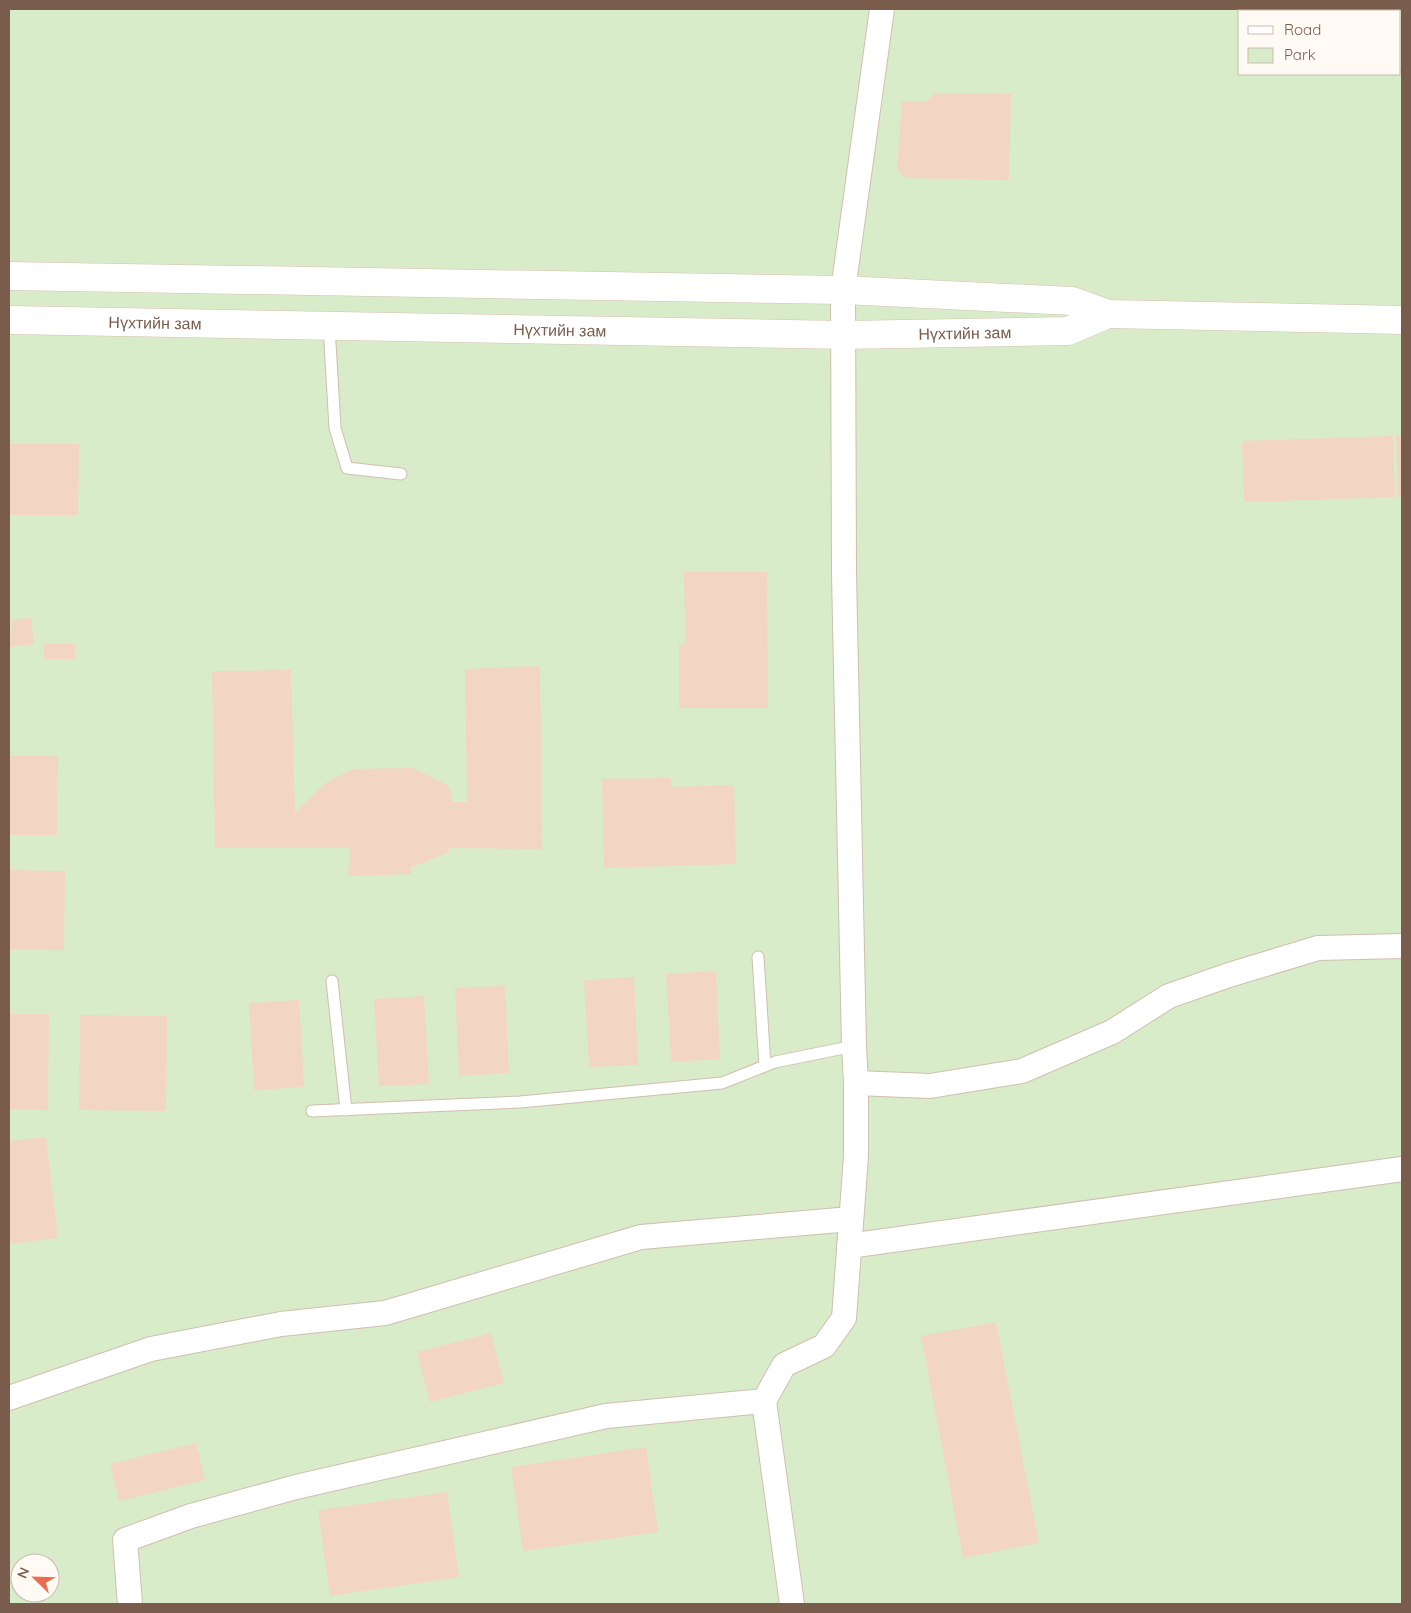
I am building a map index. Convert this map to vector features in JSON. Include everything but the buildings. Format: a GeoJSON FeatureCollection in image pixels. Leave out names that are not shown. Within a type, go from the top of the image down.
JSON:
{"type":"FeatureCollection","features":[{"type":"Feature","properties":{"kind":"main road","name":"Нүхтийн зам"},"geometry":{"type":"LineString","coordinates":[[9,276],[843,290],[1072,300],[1108,314],[1402,320]]}},
{"type":"Feature","properties":{"kind":"main road","name":"Нүхтийн зам"},"geometry":{"type":"LineString","coordinates":[[9,320],[844,335],[1068,331],[1108,314]]}},
{"type":"Feature","properties":{"kind":"street"},"geometry":{"type":"LineString","coordinates":[[792,1604],[764,1401],[784,1364],[824,1346],[844,1318],[856,1156],[856,1083],[844,574],[843,290],[882,9]]}},
{"type":"Feature","properties":{"kind":"street"},"geometry":{"type":"LineString","coordinates":[[856,1083],[930,1086],[1022,1071],[1112,1032],[1169,996],[1229,974],[1318,948],[1402,946]]}},
{"type":"Feature","properties":{"kind":"street"},"geometry":{"type":"LineString","coordinates":[[849,1246],[1402,1169]]}},
{"type":"Feature","properties":{"kind":"street"},"geometry":{"type":"LineString","coordinates":[[9,1398],[151,1349],[281,1324],[385,1312],[641,1237],[851,1219]]}},
{"type":"Feature","properties":{"kind":"street"},"geometry":{"type":"LineString","coordinates":[[130,1604],[125,1540],[191,1516],[296,1487],[606,1416],[764,1401]]}},
{"type":"Feature","properties":{"kind":"lane"},"geometry":{"type":"LineString","coordinates":[[329,326],[335,428],[347,468],[401,474]]}},
{"type":"Feature","properties":{"kind":"lane"},"geometry":{"type":"LineString","coordinates":[[758,957],[764,1066]]}},
{"type":"Feature","properties":{"kind":"lane"},"geometry":{"type":"LineString","coordinates":[[332,981],[346,1110]]}},
{"type":"Feature","properties":{"kind":"lane"},"geometry":{"type":"LineString","coordinates":[[312,1111],[520,1102],[722,1083],[764,1066],[854,1046]]}},
{"type":"Feature","properties":{"kind":"green space"},"geometry":{"type":"Polygon","coordinates":[[[9,9],[1402,9],[1402,1604],[9,1604],[9,9]]]}}]}
